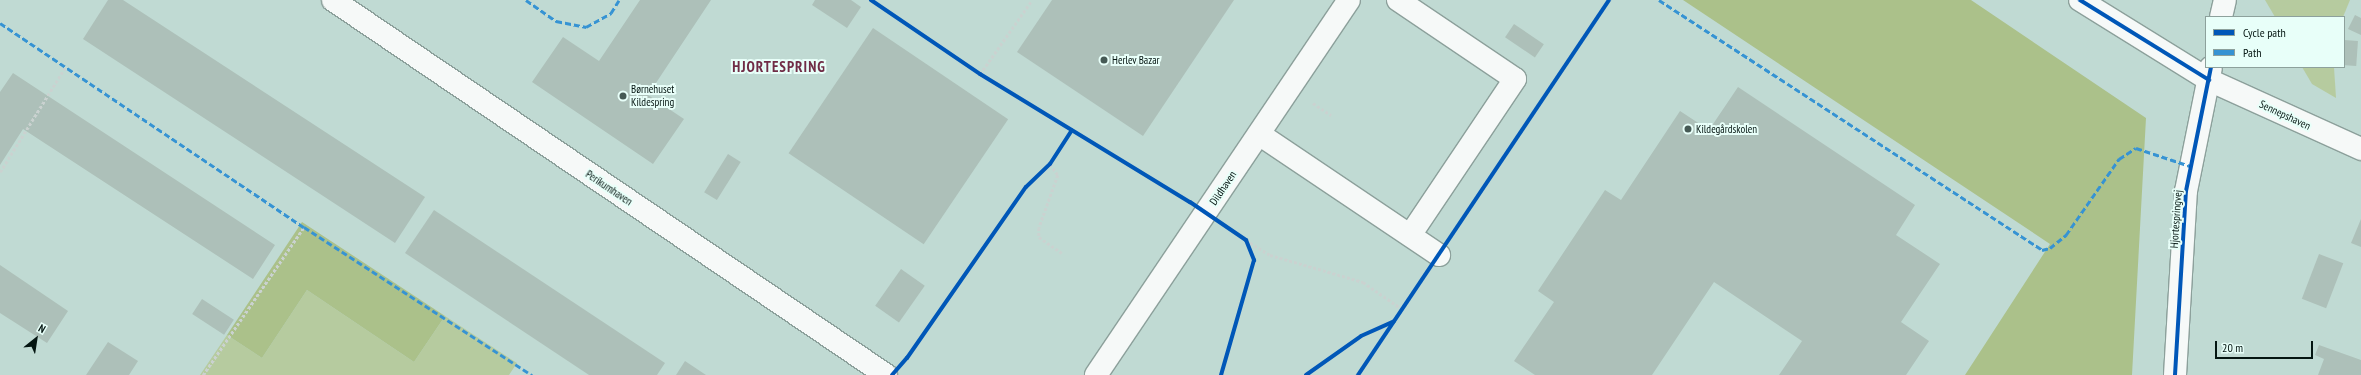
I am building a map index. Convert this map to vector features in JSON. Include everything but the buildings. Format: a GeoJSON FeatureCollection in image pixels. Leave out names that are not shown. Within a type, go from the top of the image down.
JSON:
{"type":"FeatureCollection","features":[{"type":"Feature","properties":{"kind":"street","name":"Perikumhaven"},"geometry":{"type":"LineString","coordinates":[[333,0],[886,375]]}},
{"type":"Feature","properties":{"kind":"street","name":"Dildhaven"},"geometry":{"type":"LineString","coordinates":[[1096,375],[1349,0]]}},
{"type":"Feature","properties":{"kind":"street"},"geometry":{"type":"LineString","coordinates":[[1398,0],[1515,79],[1410,235]]}},
{"type":"Feature","properties":{"kind":"street","name":"Sennepshaven"},"geometry":{"type":"LineString","coordinates":[[2080,0],[2210,73],[2361,149]]}},
{"type":"Feature","properties":{"kind":"street"},"geometry":{"type":"LineString","coordinates":[[2221,16],[2224,0]]}},
{"type":"Feature","properties":{"kind":"street","name":"Hjortespringvej"},"geometry":{"type":"LineString","coordinates":[[2175,375],[2186,191],[2210,73]]}},
{"type":"Feature","properties":{"kind":"street"},"geometry":{"type":"LineString","coordinates":[[1259,134],[1438,255]]}},
{"type":"Feature","properties":{"kind":"path"},"geometry":{"type":"LineString","coordinates":[[980,74],[1032,0]]}},
{"type":"Feature","properties":{"kind":"path"},"geometry":{"type":"LineString","coordinates":[[0,172],[66,66]]}},
{"type":"Feature","properties":{"kind":"path"},"geometry":{"type":"LineString","coordinates":[[1045,168],[1050,164],[1054,157]]}},
{"type":"Feature","properties":{"kind":"path"},"geometry":{"type":"LineString","coordinates":[[1050,164],[1058,176],[1039,228],[1039,237],[1062,253]]}},
{"type":"Feature","properties":{"kind":"path"},"geometry":{"type":"LineString","coordinates":[[203,375],[304,227]]}},
{"type":"Feature","properties":{"kind":"path"},"geometry":{"type":"LineString","coordinates":[[1240,236],[1270,255],[1363,282],[1402,309]]}},
{"type":"Feature","properties":{"kind":"path"},"geometry":{"type":"LineString","coordinates":[[1246,240],[1249,247]]}},
{"type":"Feature","properties":{"kind":"green space"},"geometry":{"type":"Polygon","coordinates":[[[1683,0],[1971,0],[2146,118],[2132,375],[1965,375],[2050,244],[1683,0]]]}},
{"type":"Feature","properties":{"kind":"green space"},"geometry":{"type":"Polygon","coordinates":[[[2265,0],[2350,0],[2343,16],[2274,16],[2265,0]]]}},
{"type":"Feature","properties":{"kind":"green space"},"geometry":{"type":"Polygon","coordinates":[[[2303,68],[2334,68],[2336,98],[2312,84],[2303,68]]]}},
{"type":"Feature","properties":{"kind":"green space"},"geometry":{"type":"Polygon","coordinates":[[[302,222],[445,316],[414,362],[307,290],[262,358],[227,335],[302,222]]]}},
{"type":"Feature","properties":{"kind":"green space"},"geometry":{"type":"Polygon","coordinates":[[[307,290],[414,362],[445,316],[517,363],[509,375],[200,375],[227,335],[262,358],[307,290]]]}},
{"type":"Feature","properties":{"kind":"marked path"},"geometry":{"type":"LineString","coordinates":[[526,0],[556,21],[586,27],[611,13],[619,0]]}},
{"type":"Feature","properties":{"kind":"marked path"},"geometry":{"type":"LineString","coordinates":[[1659,0],[2042,250],[2050,248],[2066,235],[2119,159],[2136,148],[2190,166]]}},
{"type":"Feature","properties":{"kind":"marked path"},"geometry":{"type":"LineString","coordinates":[[0,23],[304,227],[532,375]]}},
{"type":"Feature","properties":{"kind":"cycle path"},"geometry":{"type":"LineString","coordinates":[[871,0],[980,74],[1190,202],[1246,240],[1254,260],[1221,375]]}},
{"type":"Feature","properties":{"kind":"cycle path"},"geometry":{"type":"LineString","coordinates":[[1358,375],[1609,0]]}},
{"type":"Feature","properties":{"kind":"cycle path"},"geometry":{"type":"LineString","coordinates":[[2080,0],[2209,80]]}},
{"type":"Feature","properties":{"kind":"cycle path"},"geometry":{"type":"LineString","coordinates":[[2175,375],[2186,191],[2211,68]]}},
{"type":"Feature","properties":{"kind":"cycle path"},"geometry":{"type":"LineString","coordinates":[[892,375],[907,358],[1026,187],[1050,164],[1072,130]]}},
{"type":"Feature","properties":{"kind":"cycle path"},"geometry":{"type":"LineString","coordinates":[[1306,375],[1361,336],[1394,321]]}},
{"type":"Feature","properties":{"kind":"place","name":"Herlev Bazar"},"geometry":{"type":"Point","coordinates":[1104,60]}},
{"type":"Feature","properties":{"kind":"place","name":"Børnehuset Kildespring"},"geometry":{"type":"Point","coordinates":[623,96]}},
{"type":"Feature","properties":{"kind":"place","name":"Kildegårdskolen"},"geometry":{"type":"Point","coordinates":[1688,129]}},
{"type":"Feature","properties":{"kind":"district","name":"HJORTESPRING"},"geometry":{"type":"Point","coordinates":[779,67]}}]}
